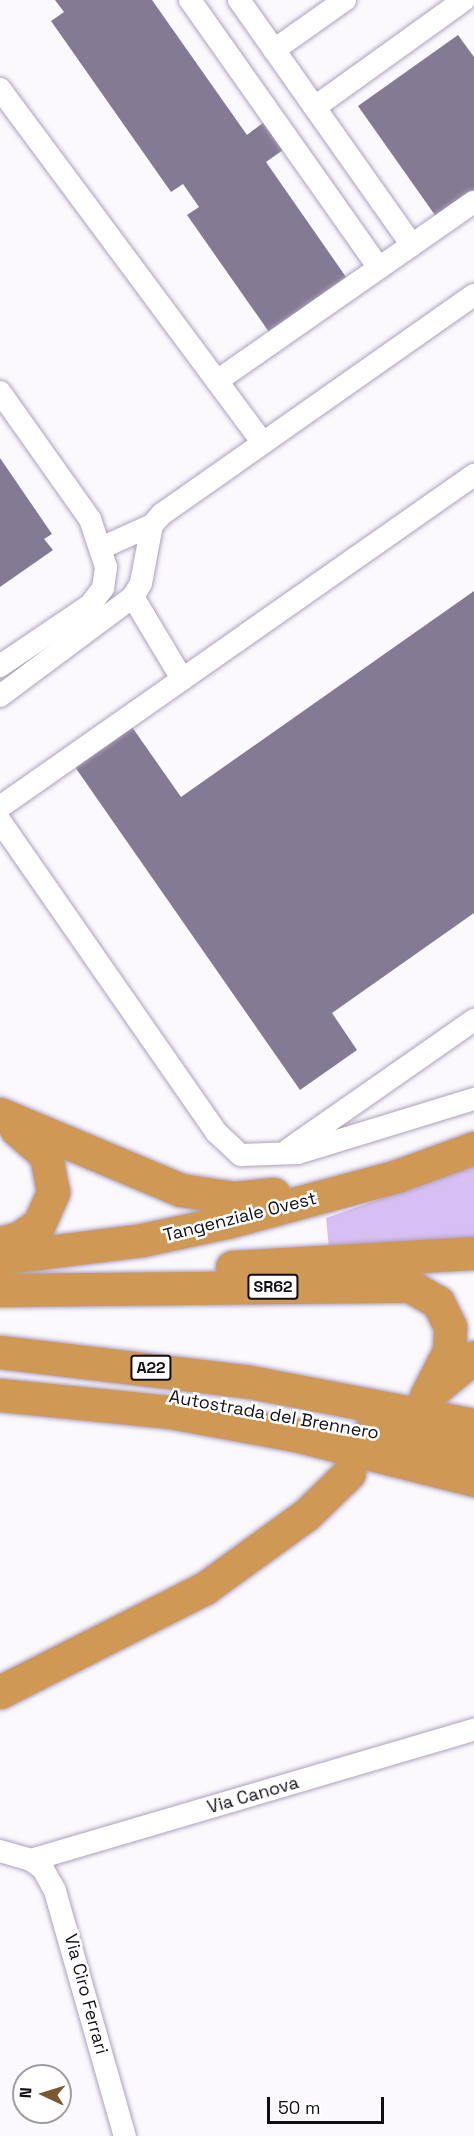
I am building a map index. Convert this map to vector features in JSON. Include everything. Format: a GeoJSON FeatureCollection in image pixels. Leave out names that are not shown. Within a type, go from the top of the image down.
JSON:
{"type":"FeatureCollection","features":[{"type":"Feature","properties":{"kind":"highway"},"geometry":{"type":"LineString","coordinates":[[0,1116],[40,1128],[139,1175],[181,1190],[217,1197],[272,1195],[397,1176]]}},
{"type":"Feature","properties":{"kind":"highway"},"geometry":{"type":"LineString","coordinates":[[0,1116],[40,1146],[54,1178],[51,1204],[39,1224],[19,1238],[0,1243]]}},
{"type":"Feature","properties":{"kind":"highway","name":"Tangenziale Ovest"},"geometry":{"type":"LineString","coordinates":[[0,1258],[142,1240],[397,1176],[474,1148]]}},
{"type":"Feature","properties":{"kind":"highway","name":"Tangenziale Ovest"},"geometry":{"type":"LineString","coordinates":[[0,1282],[474,1253]]}},
{"type":"Feature","properties":{"kind":"highway","name":"SR62"},"geometry":{"type":"LineString","coordinates":[[0,1290],[394,1284],[431,1296],[448,1318],[449,1351],[426,1396],[474,1357]]}},
{"type":"Feature","properties":{"kind":"highway","name":"Autostrada del Brennero"},"geometry":{"type":"LineString","coordinates":[[0,1352],[234,1380],[474,1425]]}},
{"type":"Feature","properties":{"kind":"highway","name":"Autostrada del Brennero"},"geometry":{"type":"LineString","coordinates":[[0,1379],[190,1399],[298,1416],[474,1453]]}},
{"type":"Feature","properties":{"kind":"highway"},"geometry":{"type":"LineString","coordinates":[[0,1395],[170,1412],[295,1436],[474,1480]]}},
{"type":"Feature","properties":{"kind":"highway"},"geometry":{"type":"LineString","coordinates":[[0,1692],[33,1672],[205,1588],[306,1515],[349,1473]]}},
{"type":"Feature","properties":{"kind":"highway"},"geometry":{"type":"LineString","coordinates":[[0,1684],[33,1672]]}},
{"type":"Feature","properties":{"kind":"street"},"geometry":{"type":"LineString","coordinates":[[190,0],[379,268]]}},
{"type":"Feature","properties":{"kind":"street"},"geometry":{"type":"LineString","coordinates":[[238,0],[412,245]]}},
{"type":"Feature","properties":{"kind":"street"},"geometry":{"type":"LineString","coordinates":[[274,50],[345,0]]}},
{"type":"Feature","properties":{"kind":"street"},"geometry":{"type":"LineString","coordinates":[[315,107],[464,0]]}},
{"type":"Feature","properties":{"kind":"street"},"geometry":{"type":"LineString","coordinates":[[0,89],[263,443]]}},
{"type":"Feature","properties":{"kind":"street"},"geometry":{"type":"LineString","coordinates":[[217,381],[474,202]]}},
{"type":"Feature","properties":{"kind":"street"},"geometry":{"type":"LineString","coordinates":[[101,548],[153,525],[162,514],[474,295]]}},
{"type":"Feature","properties":{"kind":"street"},"geometry":{"type":"LineString","coordinates":[[0,392],[90,519],[106,567],[103,588],[90,605],[0,666]]}},
{"type":"Feature","properties":{"kind":"street"},"geometry":{"type":"LineString","coordinates":[[0,807],[474,475]]}},
{"type":"Feature","properties":{"kind":"street"},"geometry":{"type":"LineString","coordinates":[[0,696],[133,597],[141,584],[153,525]]}},
{"type":"Feature","properties":{"kind":"street"},"geometry":{"type":"LineString","coordinates":[[133,597],[182,679]]}},
{"type":"Feature","properties":{"kind":"street"},"geometry":{"type":"LineString","coordinates":[[0,821],[216,1132],[241,1155],[278,1156],[474,1099]]}},
{"type":"Feature","properties":{"kind":"street"},"geometry":{"type":"LineString","coordinates":[[278,1156],[474,1020]]}},
{"type":"Feature","properties":{"kind":"street","name":"Via Canova"},"geometry":{"type":"LineString","coordinates":[[31,1860],[474,1730]]}},
{"type":"Feature","properties":{"kind":"street"},"geometry":{"type":"LineString","coordinates":[[0,1851],[31,1860]]}},
{"type":"Feature","properties":{"kind":"street","name":"Via Ciro Ferrari"},"geometry":{"type":"LineString","coordinates":[[31,1860],[43,1869],[55,1891],[69,1932],[125,2136]]}},
{"type":"Feature","properties":{"kind":"shaded area"},"geometry":{"type":"Polygon","coordinates":[[[474,1166],[474,1240],[329,1248],[326,1218],[474,1166]]]}},
{"type":"Feature","properties":{"kind":"building"},"geometry":{"type":"Polygon","coordinates":[[[55,0],[152,0],[247,135],[264,122],[283,150],[266,162],[346,277],[269,332],[187,215],[199,207],[183,184],[171,192],[51,21],[64,12],[55,0]]]}},
{"type":"Feature","properties":{"kind":"building"},"geometry":{"type":"Polygon","coordinates":[[[458,35],[474,57],[474,193],[437,218],[358,106],[458,35]]]}},
{"type":"Feature","properties":{"kind":"building"},"geometry":{"type":"Polygon","coordinates":[[[0,458],[52,534],[44,539],[53,550],[0,587],[0,458]]]}},
{"type":"Feature","properties":{"kind":"building"},"geometry":{"type":"Polygon","coordinates":[[[474,591],[474,913],[332,1013],[357,1050],[300,1090],[75,767],[132,727],[181,797],[474,591]]]}}]}
